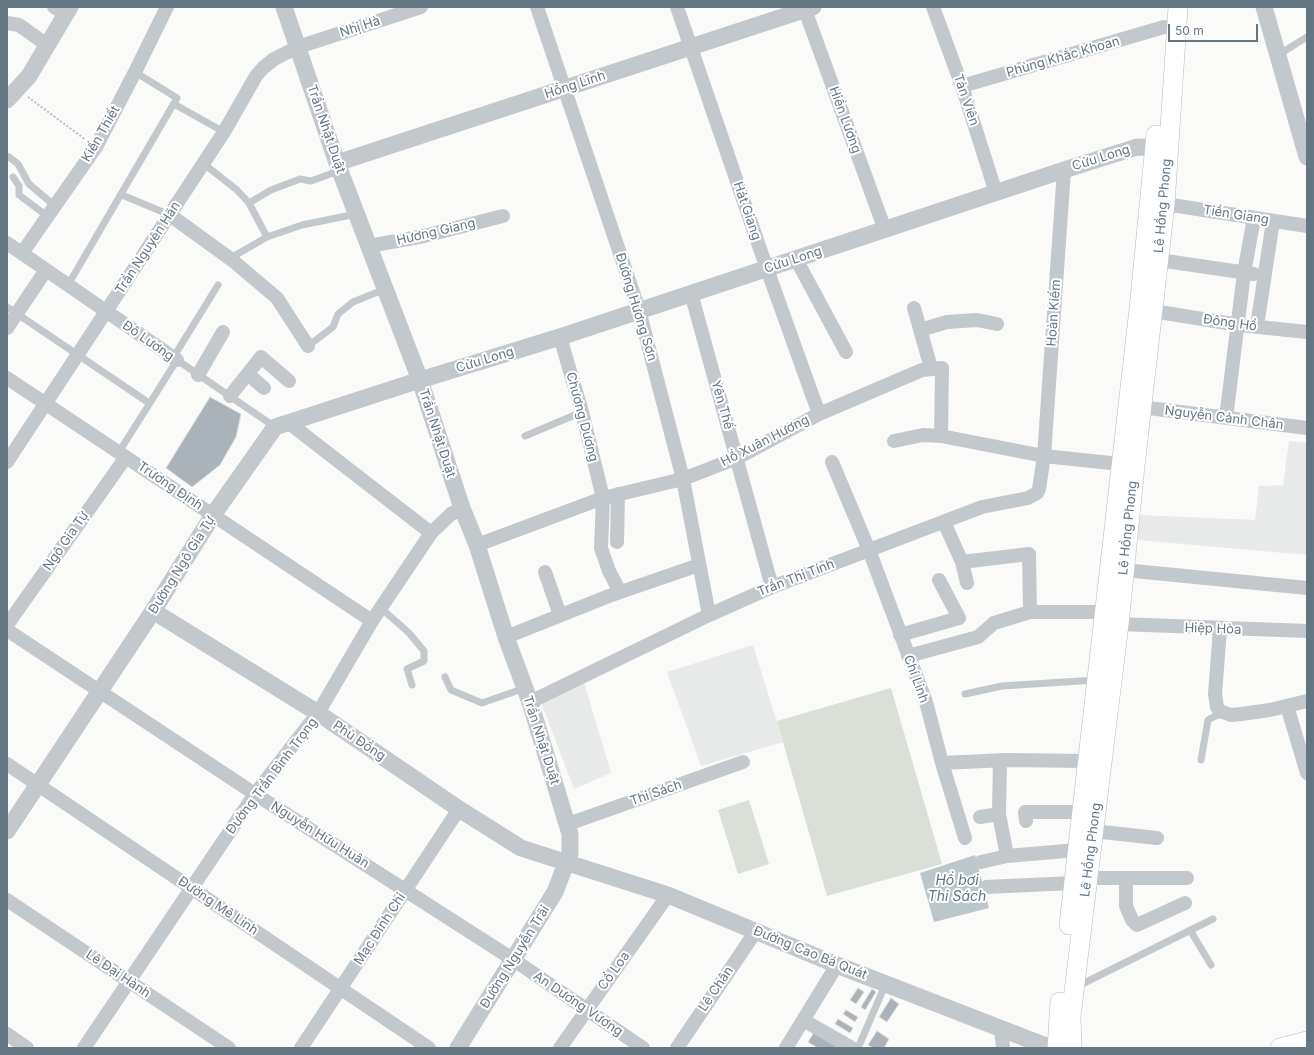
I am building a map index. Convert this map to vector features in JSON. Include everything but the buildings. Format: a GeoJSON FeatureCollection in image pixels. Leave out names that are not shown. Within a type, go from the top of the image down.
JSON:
{"type":"FeatureCollection","features":[{"type":"Feature","properties":{"kind":"main road","name":"Lê Hồng Phong"},"geometry":{"type":"LineString","coordinates":[[1057,1048],[1080,880],[1093,831],[1112,618],[1128,465],[1153,311],[1165,204],[1162,147],[1165,7]]}},
{"type":"Feature","properties":{"kind":"main road","name":"Lê Hồng Phong"},"geometry":{"type":"LineString","coordinates":[[1136,413],[1145,258],[1162,147],[1178,7]]}},
{"type":"Feature","properties":{"kind":"main road","name":"Lê Hồng Phong"},"geometry":{"type":"LineString","coordinates":[[1072,1048],[1071,1016],[1080,880],[1077,850],[1096,680],[1124,570],[1128,465]]}},
{"type":"Feature","properties":{"kind":"street","name":"Kiến Thiết"},"geometry":{"type":"LineString","coordinates":[[22,253],[96,147],[136,72],[167,7]]}},
{"type":"Feature","properties":{"kind":"street","name":"Trần Nhật Duật"},"geometry":{"type":"LineString","coordinates":[[284,7],[356,214],[420,380],[462,508],[477,545],[506,637],[527,695],[568,824],[571,844],[568,864]]}},
{"type":"Feature","properties":{"kind":"street","name":"Nhị Hà"},"geometry":{"type":"LineString","coordinates":[[298,47],[421,7]]}},
{"type":"Feature","properties":{"kind":"street","name":"Đường Hương Sơn"},"geometry":{"type":"LineString","coordinates":[[537,7],[639,310],[683,479],[709,615]]}},
{"type":"Feature","properties":{"kind":"street","name":"Hát Giang"},"geometry":{"type":"LineString","coordinates":[[677,7],[767,269],[820,414]]}},
{"type":"Feature","properties":{"kind":"street","name":"Tản Viên"},"geometry":{"type":"LineString","coordinates":[[932,7],[962,86],[996,193]]}},
{"type":"Feature","properties":{"kind":"street"},"geometry":{"type":"LineString","coordinates":[[1264,7],[1307,157]]}},
{"type":"Feature","properties":{"kind":"street"},"geometry":{"type":"LineString","coordinates":[[10,92],[40,40],[61,8]]}},
{"type":"Feature","properties":{"kind":"street"},"geometry":{"type":"LineString","coordinates":[[10,92],[29,76],[61,8]]}},
{"type":"Feature","properties":{"kind":"street","name":"Hồng Lĩnh"},"geometry":{"type":"LineString","coordinates":[[339,166],[564,88],[809,8]]}},
{"type":"Feature","properties":{"kind":"street","name":"Hiền Lương"},"geometry":{"type":"LineString","coordinates":[[809,8],[885,230]]}},
{"type":"Feature","properties":{"kind":"street"},"geometry":{"type":"LineString","coordinates":[[7,23],[19,25],[40,40]]}},
{"type":"Feature","properties":{"kind":"street","name":"Phùng Khắc Khoan"},"geometry":{"type":"LineString","coordinates":[[962,86],[1164,27]]}},
{"type":"Feature","properties":{"kind":"street","name":"Trần Nguyên Hãn"},"geometry":{"type":"LineString","coordinates":[[7,462],[204,164],[256,76],[274,58],[298,47]]}},
{"type":"Feature","properties":{"kind":"street","name":"Cửu Long"},"geometry":{"type":"LineString","coordinates":[[420,380],[560,337],[1137,147],[1162,147]]}},
{"type":"Feature","properties":{"kind":"street","name":"Hoàn Kiếm"},"geometry":{"type":"LineString","coordinates":[[1044,456],[1064,170]]}},
{"type":"Feature","properties":{"kind":"street","name":"Tiền Giang"},"geometry":{"type":"LineString","coordinates":[[1165,204],[1307,226]]}},
{"type":"Feature","properties":{"kind":"street"},"geometry":{"type":"LineString","coordinates":[[170,215],[232,260],[277,298],[308,346]]}},
{"type":"Feature","properties":{"kind":"street","name":"Hương Giang"},"geometry":{"type":"LineString","coordinates":[[369,246],[424,236],[503,216]]}},
{"type":"Feature","properties":{"kind":"street"},"geometry":{"type":"LineString","coordinates":[[1226,418],[1239,325],[1244,273],[1254,218]]}},
{"type":"Feature","properties":{"kind":"street"},"geometry":{"type":"LineString","coordinates":[[1258,326],[1264,275],[1273,221]]}},
{"type":"Feature","properties":{"kind":"street","name":"Đô Lương"},"geometry":{"type":"LineString","coordinates":[[7,244],[175,359]]}},
{"type":"Feature","properties":{"kind":"street"},"geometry":{"type":"LineString","coordinates":[[796,259],[846,352]]}},
{"type":"Feature","properties":{"kind":"street"},"geometry":{"type":"LineString","coordinates":[[1159,260],[1264,275]]}},
{"type":"Feature","properties":{"kind":"street"},"geometry":{"type":"LineString","coordinates":[[7,328],[12,310],[46,270]]}},
{"type":"Feature","properties":{"kind":"street","name":"Yên Thế"},"geometry":{"type":"LineString","coordinates":[[691,293],[772,587]]}},
{"type":"Feature","properties":{"kind":"street"},"geometry":{"type":"LineString","coordinates":[[914,308],[932,368],[942,368],[941,436]]}},
{"type":"Feature","properties":{"kind":"street","name":"Đông Hồ"},"geometry":{"type":"LineString","coordinates":[[1153,311],[1239,325],[1307,332]]}},
{"type":"Feature","properties":{"kind":"street"},"geometry":{"type":"LineString","coordinates":[[920,330],[955,322],[977,320],[997,324]]}},
{"type":"Feature","properties":{"kind":"street"},"geometry":{"type":"LineString","coordinates":[[198,375],[223,332]]}},
{"type":"Feature","properties":{"kind":"street","name":"Chương Dương"},"geometry":{"type":"LineString","coordinates":[[560,337],[582,412],[603,498],[601,548],[609,571],[620,592]]}},
{"type":"Feature","properties":{"kind":"street"},"geometry":{"type":"LineString","coordinates":[[230,396],[261,357],[289,381]]}},
{"type":"Feature","properties":{"kind":"street","name":"Hồ Xuân Hương"},"geometry":{"type":"LineString","coordinates":[[477,545],[603,498],[683,479],[737,458],[820,414],[912,373],[932,368]]}},
{"type":"Feature","properties":{"kind":"street"},"geometry":{"type":"LineString","coordinates":[[248,374],[264,388]]}},
{"type":"Feature","properties":{"kind":"street","name":"Trương Định"},"geometry":{"type":"LineString","coordinates":[[7,378],[372,621]]}},
{"type":"Feature","properties":{"kind":"street"},"geometry":{"type":"LineString","coordinates":[[282,425],[420,380]]}},
{"type":"Feature","properties":{"kind":"street","name":"Nguyễn Cảnh Chân"},"geometry":{"type":"LineString","coordinates":[[1136,413],[1226,418],[1307,428]]}},
{"type":"Feature","properties":{"kind":"street"},"geometry":{"type":"LineString","coordinates":[[282,425],[431,533]]}},
{"type":"Feature","properties":{"kind":"street","name":"Đường Ngô Gia Tự"},"geometry":{"type":"LineString","coordinates":[[7,831],[153,611],[213,515],[282,425]]}},
{"type":"Feature","properties":{"kind":"street"},"geometry":{"type":"LineString","coordinates":[[894,442],[923,435],[941,436],[1044,456],[1128,465]]}},
{"type":"Feature","properties":{"kind":"street","name":"Ngô Gia Tự"},"geometry":{"type":"LineString","coordinates":[[7,625],[122,455]]}},
{"type":"Feature","properties":{"kind":"street","name":"Trần Thị Tính"},"geometry":{"type":"LineString","coordinates":[[527,695],[772,587],[993,504],[1033,496],[1040,489],[1044,456]]}},
{"type":"Feature","properties":{"kind":"street","name":"Chí Linh"},"geometry":{"type":"LineString","coordinates":[[832,462],[869,550],[926,702],[942,763],[966,838]]}},
{"type":"Feature","properties":{"kind":"street"},"geometry":{"type":"LineString","coordinates":[[617,542],[618,494]]}},
{"type":"Feature","properties":{"kind":"street","name":"Đường Trần Bình Trọng"},"geometry":{"type":"LineString","coordinates":[[84,1048],[255,794],[318,713],[372,621],[431,533],[451,514],[462,508]]}},
{"type":"Feature","properties":{"kind":"street"},"geometry":{"type":"LineString","coordinates":[[944,522],[962,562],[967,583]]}},
{"type":"Feature","properties":{"kind":"street"},"geometry":{"type":"LineString","coordinates":[[962,562],[1030,554],[1030,612]]}},
{"type":"Feature","properties":{"kind":"street"},"geometry":{"type":"LineString","coordinates":[[506,637],[620,592],[699,565]]}},
{"type":"Feature","properties":{"kind":"street"},"geometry":{"type":"LineString","coordinates":[[1124,570],[1307,588]]}},
{"type":"Feature","properties":{"kind":"street"},"geometry":{"type":"LineString","coordinates":[[544,572],[560,615]]}},
{"type":"Feature","properties":{"kind":"street"},"geometry":{"type":"LineString","coordinates":[[900,634],[960,618],[939,580]]}},
{"type":"Feature","properties":{"kind":"street","name":"Phù Đổng"},"geometry":{"type":"LineString","coordinates":[[153,611],[318,713],[459,809],[521,848],[568,864]]}},
{"type":"Feature","properties":{"kind":"street","name":"Hiệp Hòa"},"geometry":{"type":"LineString","coordinates":[[908,656],[978,637],[994,622],[1030,612],[1112,618],[1220,629],[1307,631]]}},
{"type":"Feature","properties":{"kind":"street"},"geometry":{"type":"LineString","coordinates":[[1220,629],[1215,694],[1217,707],[1224,714],[1240,714],[1307,702]]}},
{"type":"Feature","properties":{"kind":"street","name":"Nguyễn Hữu Huân"},"geometry":{"type":"LineString","coordinates":[[7,630],[255,794],[514,960]]}},
{"type":"Feature","properties":{"kind":"street"},"geometry":{"type":"LineString","coordinates":[[1287,706],[1307,773]]}},
{"type":"Feature","properties":{"kind":"street"},"geometry":{"type":"LineString","coordinates":[[1000,760],[999,814],[1007,856]]}},
{"type":"Feature","properties":{"kind":"street"},"geometry":{"type":"LineString","coordinates":[[942,763],[1000,760],[1087,761]]}},
{"type":"Feature","properties":{"kind":"street","name":"Thi Sách"},"geometry":{"type":"LineString","coordinates":[[568,824],[743,762]]}},
{"type":"Feature","properties":{"kind":"street","name":"Đường Mê Linh"},"geometry":{"type":"LineString","coordinates":[[7,764],[429,1048]]}},
{"type":"Feature","properties":{"kind":"street","name":"Mạc Đĩnh Chi"},"geometry":{"type":"LineString","coordinates":[[301,1048],[459,809]]}},
{"type":"Feature","properties":{"kind":"street"},"geometry":{"type":"LineString","coordinates":[[1026,821],[1025,812],[1081,812]]}},
{"type":"Feature","properties":{"kind":"street"},"geometry":{"type":"LineString","coordinates":[[980,817],[999,814]]}},
{"type":"Feature","properties":{"kind":"street"},"geometry":{"type":"LineString","coordinates":[[1093,831],[1157,838]]}},
{"type":"Feature","properties":{"kind":"street"},"geometry":{"type":"LineString","coordinates":[[981,862],[1007,856],[1077,850]]}},
{"type":"Feature","properties":{"kind":"street","name":"Đường Cao Bá Quát"},"geometry":{"type":"LineString","coordinates":[[568,864],[668,895],[837,965],[1051,1048]]}},
{"type":"Feature","properties":{"kind":"street","name":"Đường Nguyễn Trãi"},"geometry":{"type":"LineString","coordinates":[[458,1048],[555,892],[568,864]]}},
{"type":"Feature","properties":{"kind":"street"},"geometry":{"type":"LineString","coordinates":[[1126,878],[1126,906],[1132,920],[1137,925],[1185,903]]}},
{"type":"Feature","properties":{"kind":"street"},"geometry":{"type":"LineString","coordinates":[[986,887],[1080,880],[1187,878]]}},
{"type":"Feature","properties":{"kind":"street","name":"Cổ Loa"},"geometry":{"type":"LineString","coordinates":[[560,1048],[668,895]]}},
{"type":"Feature","properties":{"kind":"street","name":"Lê Đại Hành"},"geometry":{"type":"LineString","coordinates":[[7,900],[229,1048]]}},
{"type":"Feature","properties":{"kind":"street","name":"Lê Chân"},"geometry":{"type":"LineString","coordinates":[[677,1048],[756,931]]}},
{"type":"Feature","properties":{"kind":"street","name":"An Dương Vương"},"geometry":{"type":"LineString","coordinates":[[514,960],[644,1048]]}},
{"type":"Feature","properties":{"kind":"street"},"geometry":{"type":"LineString","coordinates":[[786,1048],[837,965]]}},
{"type":"Feature","properties":{"kind":"street"},"geometry":{"type":"LineString","coordinates":[[804,1020],[852,1048]]}},
{"type":"Feature","properties":{"kind":"street"},"geometry":{"type":"LineString","coordinates":[[1001,1029],[1003,1048]]}},
{"type":"Feature","properties":{"kind":"street"},"geometry":{"type":"LineString","coordinates":[[7,1034],[27,1048]]}},
{"type":"Feature","properties":{"kind":"lane"},"geometry":{"type":"LineString","coordinates":[[1277,55],[1307,37]]}},
{"type":"Feature","properties":{"kind":"lane"},"geometry":{"type":"LineString","coordinates":[[68,285],[122,195],[177,98],[136,72]]}},
{"type":"Feature","properties":{"kind":"lane"},"geometry":{"type":"LineString","coordinates":[[174,104],[224,132]]}},
{"type":"Feature","properties":{"kind":"lane"},"geometry":{"type":"LineString","coordinates":[[9,157],[18,164],[29,184],[51,211]]}},
{"type":"Feature","properties":{"kind":"lane"},"geometry":{"type":"LineString","coordinates":[[204,164],[236,190],[249,203],[267,237]]}},
{"type":"Feature","properties":{"kind":"lane"},"geometry":{"type":"LineString","coordinates":[[249,203],[271,190],[300,178],[311,181],[339,166]]}},
{"type":"Feature","properties":{"kind":"lane"},"geometry":{"type":"LineString","coordinates":[[13,177],[19,186],[19,196],[51,211]]}},
{"type":"Feature","properties":{"kind":"lane"},"geometry":{"type":"LineString","coordinates":[[122,195],[170,215]]}},
{"type":"Feature","properties":{"kind":"lane"},"geometry":{"type":"LineString","coordinates":[[232,260],[234,256],[267,237],[302,225],[356,214]]}},
{"type":"Feature","properties":{"kind":"lane"},"geometry":{"type":"LineString","coordinates":[[122,455],[149,403],[218,285]]}},
{"type":"Feature","properties":{"kind":"lane"},"geometry":{"type":"LineString","coordinates":[[308,346],[333,327],[338,314],[353,302],[385,289]]}},
{"type":"Feature","properties":{"kind":"lane"},"geometry":{"type":"LineString","coordinates":[[12,310],[149,403]]}},
{"type":"Feature","properties":{"kind":"lane","name":"Đô Lương"},"geometry":{"type":"LineString","coordinates":[[175,359],[230,396],[282,425]]}},
{"type":"Feature","properties":{"kind":"lane"},"geometry":{"type":"LineString","coordinates":[[524,436],[582,412]]}},
{"type":"Feature","properties":{"kind":"lane"},"geometry":{"type":"LineString","coordinates":[[381,608],[409,633],[424,651],[424,661],[406,669],[412,685]]}},
{"type":"Feature","properties":{"kind":"lane"},"geometry":{"type":"LineString","coordinates":[[445,677],[451,690],[482,703],[527,695]]}},
{"type":"Feature","properties":{"kind":"lane"},"geometry":{"type":"LineString","coordinates":[[965,694],[1002,686],[1096,680]]}},
{"type":"Feature","properties":{"kind":"lane"},"geometry":{"type":"LineString","coordinates":[[1201,760],[1208,720],[1215,716],[1224,714]]}},
{"type":"Feature","properties":{"kind":"lane"},"geometry":{"type":"LineString","coordinates":[[1074,988],[1213,919]]}},
{"type":"Feature","properties":{"kind":"lane"},"geometry":{"type":"LineString","coordinates":[[1190,930],[1211,966]]}},
{"type":"Feature","properties":{"kind":"lane"},"geometry":{"type":"LineString","coordinates":[[858,1048],[886,983]]}},
{"type":"Feature","properties":{"kind":"path"},"geometry":{"type":"LineString","coordinates":[[10,92],[96,147]]}},
{"type":"Feature","properties":{"kind":"shaded area"},"geometry":{"type":"Polygon","coordinates":[[[1289,441],[1307,443],[1307,555],[1138,540],[1138,515],[1255,520],[1259,486],[1283,485],[1289,441]]]}},
{"type":"Feature","properties":{"kind":"shaded area"},"geometry":{"type":"Polygon","coordinates":[[[753,645],[783,742],[701,766],[667,672],[753,645]]]}},
{"type":"Feature","properties":{"kind":"shaded area"},"geometry":{"type":"Polygon","coordinates":[[[584,682],[611,773],[574,789],[541,702],[584,682]]]}},
{"type":"Feature","properties":{"kind":"shaded area"},"geometry":{"type":"Polygon","coordinates":[[[891,688],[942,864],[827,896],[777,721],[891,688]]]}},
{"type":"Feature","properties":{"kind":"shaded area"},"geometry":{"type":"Polygon","coordinates":[[[749,800],[769,864],[738,874],[718,810],[749,800]]]}},
{"type":"Feature","properties":{"kind":"water","name":"Hồ bơi Thi Sách"},"geometry":{"type":"Polygon","coordinates":[[[975,855],[989,908],[934,922],[920,873],[975,855]]]}}]}
